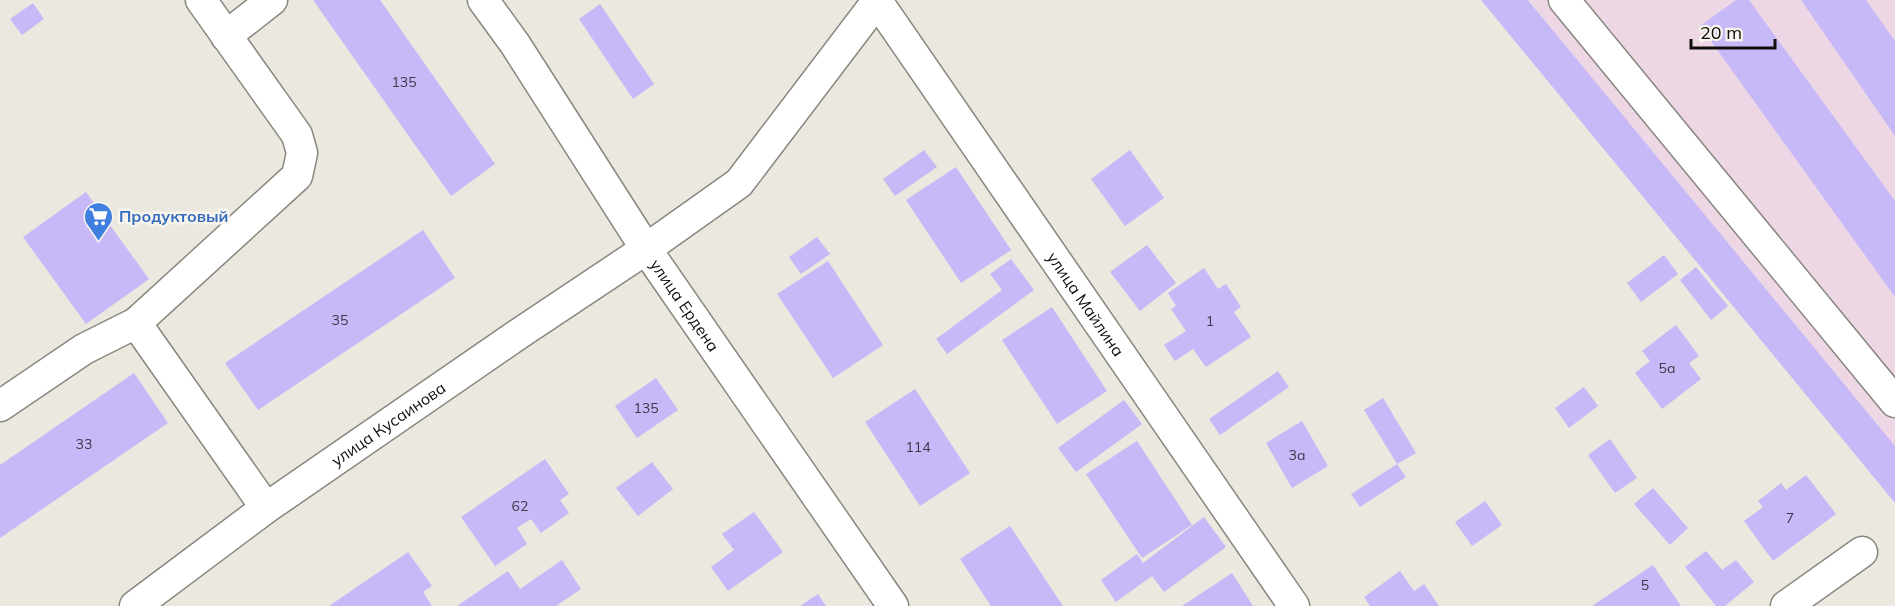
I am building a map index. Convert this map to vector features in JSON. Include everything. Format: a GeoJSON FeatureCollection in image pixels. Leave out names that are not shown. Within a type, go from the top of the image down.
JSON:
{"type":"FeatureCollection","features":[{"type":"Feature","properties":{"kind":"street"},"geometry":{"type":"LineString","coordinates":[[0,406],[84,349],[136,323],[297,176],[302,153],[297,135],[201,0]]}},
{"type":"Feature","properties":{"kind":"street"},"geometry":{"type":"LineString","coordinates":[[226,36],[272,0]]}},
{"type":"Feature","properties":{"kind":"street","name":"улица Ердена"},"geometry":{"type":"LineString","coordinates":[[483,0],[514,44],[646,249],[893,606]]}},
{"type":"Feature","properties":{"kind":"street"},"geometry":{"type":"LineString","coordinates":[[1564,0],[1895,402]]}},
{"type":"Feature","properties":{"kind":"street","name":"улица Кусаинова"},"geometry":{"type":"LineString","coordinates":[[135,606],[266,508],[739,183],[878,1]]}},
{"type":"Feature","properties":{"kind":"street","name":"улица Майлина"},"geometry":{"type":"LineString","coordinates":[[878,1],[1294,606]]}},
{"type":"Feature","properties":{"kind":"street"},"geometry":{"type":"LineString","coordinates":[[136,323],[266,508]]}},
{"type":"Feature","properties":{"kind":"street"},"geometry":{"type":"LineString","coordinates":[[1786,606],[1863,552]]}},
{"type":"Feature","properties":{"kind":"shaded area"},"geometry":{"type":"Polygon","coordinates":[[[1529,0],[1895,0],[1895,465],[1529,0]]]}},
{"type":"Feature","properties":{"kind":"building"},"geometry":{"type":"Polygon","coordinates":[[[313,0],[380,0],[495,164],[451,196],[313,0]]]}},
{"type":"Feature","properties":{"kind":"building"},"geometry":{"type":"Polygon","coordinates":[[[1481,0],[1528,0],[1895,446],[1895,503],[1481,0]]]}},
{"type":"Feature","properties":{"kind":"building"},"geometry":{"type":"Polygon","coordinates":[[[1736,0],[1749,0],[1895,201],[1895,297],[1700,26],[1736,0]]]}},
{"type":"Feature","properties":{"kind":"building"},"geometry":{"type":"Polygon","coordinates":[[[1801,0],[1866,0],[1895,41],[1895,136],[1801,0]]]}},
{"type":"Feature","properties":{"kind":"building"},"geometry":{"type":"Polygon","coordinates":[[[33,3],[44,19],[22,35],[10,19],[33,3]]]}},
{"type":"Feature","properties":{"kind":"building"},"geometry":{"type":"Polygon","coordinates":[[[600,4],[654,84],[633,99],[579,19],[600,4]]]}},
{"type":"Feature","properties":{"kind":"building"},"geometry":{"type":"Polygon","coordinates":[[[924,150],[937,167],[895,196],[883,179],[924,150]]]}},
{"type":"Feature","properties":{"kind":"building"},"geometry":{"type":"Polygon","coordinates":[[[1130,150],[1164,198],[1125,226],[1091,179],[1130,150]]]}},
{"type":"Feature","properties":{"kind":"building"},"geometry":{"type":"Polygon","coordinates":[[[956,167],[1011,250],[961,283],[906,200],[956,167]]]}},
{"type":"Feature","properties":{"kind":"building"},"geometry":{"type":"Polygon","coordinates":[[[86,192],[149,279],[86,324],[23,237],[86,192]]]}},
{"type":"Feature","properties":{"kind":"building"},"geometry":{"type":"Polygon","coordinates":[[[423,230],[455,278],[258,410],[225,363],[423,230]]]}},
{"type":"Feature","properties":{"kind":"building"},"geometry":{"type":"Polygon","coordinates":[[[817,237],[830,254],[801,274],[789,257],[817,237]]]}},
{"type":"Feature","properties":{"kind":"building"},"geometry":{"type":"Polygon","coordinates":[[[1147,245],[1176,283],[1140,311],[1110,272],[1147,245]]]}},
{"type":"Feature","properties":{"kind":"building"},"geometry":{"type":"Polygon","coordinates":[[[1664,255],[1678,274],[1641,302],[1627,283],[1664,255]]]}},
{"type":"Feature","properties":{"kind":"building"},"geometry":{"type":"Polygon","coordinates":[[[1011,259],[1034,290],[947,354],[936,339],[1002,290],[990,274],[1011,259]]]}},
{"type":"Feature","properties":{"kind":"building"},"geometry":{"type":"Polygon","coordinates":[[[828,261],[883,345],[833,378],[777,294],[828,261]]]}},
{"type":"Feature","properties":{"kind":"building"},"geometry":{"type":"Polygon","coordinates":[[[1696,267],[1728,306],[1711,320],[1680,280],[1696,267]]]}},
{"type":"Feature","properties":{"kind":"building"},"geometry":{"type":"Polygon","coordinates":[[[1204,268],[1218,289],[1226,284],[1241,307],[1234,312],[1251,337],[1206,367],[1193,349],[1175,361],[1164,345],[1186,331],[1171,309],[1176,306],[1168,293],[1204,268]]]}},
{"type":"Feature","properties":{"kind":"building"},"geometry":{"type":"Polygon","coordinates":[[[1052,307],[1107,391],[1057,424],[1002,340],[1052,307]]]}},
{"type":"Feature","properties":{"kind":"building"},"geometry":{"type":"Polygon","coordinates":[[[1676,325],[1699,356],[1689,363],[1701,379],[1662,409],[1635,373],[1650,361],[1642,351],[1676,325]]]}},
{"type":"Feature","properties":{"kind":"building"},"geometry":{"type":"Polygon","coordinates":[[[1278,371],[1289,387],[1220,435],[1209,419],[1278,371]]]}},
{"type":"Feature","properties":{"kind":"building"},"geometry":{"type":"Polygon","coordinates":[[[134,373],[168,423],[0,538],[0,465],[134,373]]]}},
{"type":"Feature","properties":{"kind":"building"},"geometry":{"type":"Polygon","coordinates":[[[656,378],[678,410],[637,438],[615,406],[656,378]]]}},
{"type":"Feature","properties":{"kind":"building"},"geometry":{"type":"Polygon","coordinates":[[[1584,387],[1598,406],[1569,428],[1555,408],[1584,387]]]}},
{"type":"Feature","properties":{"kind":"building"},"geometry":{"type":"Polygon","coordinates":[[[915,389],[970,473],[920,506],[865,422],[915,389]]]}},
{"type":"Feature","properties":{"kind":"building"},"geometry":{"type":"Polygon","coordinates":[[[1383,398],[1416,453],[1397,464],[1364,410],[1383,398]]]}},
{"type":"Feature","properties":{"kind":"building"},"geometry":{"type":"Polygon","coordinates":[[[1124,400],[1142,424],[1076,472],[1058,448],[1124,400]]]}},
{"type":"Feature","properties":{"kind":"building"},"geometry":{"type":"Polygon","coordinates":[[[1302,421],[1328,466],[1292,488],[1266,443],[1302,421]]]}},
{"type":"Feature","properties":{"kind":"building"},"geometry":{"type":"Polygon","coordinates":[[[1610,439],[1637,478],[1615,493],[1588,455],[1610,439]]]}},
{"type":"Feature","properties":{"kind":"building"},"geometry":{"type":"Polygon","coordinates":[[[1137,441],[1192,525],[1142,558],[1086,474],[1137,441]]]}},
{"type":"Feature","properties":{"kind":"building"},"geometry":{"type":"Polygon","coordinates":[[[545,459],[569,494],[560,500],[569,513],[541,533],[531,519],[517,528],[527,544],[495,566],[461,517],[545,459]]]}},
{"type":"Feature","properties":{"kind":"building"},"geometry":{"type":"Polygon","coordinates":[[[652,462],[673,489],[638,516],[616,488],[652,462]]]}},
{"type":"Feature","properties":{"kind":"building"},"geometry":{"type":"Polygon","coordinates":[[[1397,464],[1406,477],[1360,507],[1351,494],[1397,464]]]}},
{"type":"Feature","properties":{"kind":"building"},"geometry":{"type":"Polygon","coordinates":[[[1806,475],[1836,514],[1773,561],[1744,521],[1763,507],[1758,501],[1781,483],[1786,490],[1806,475]]]}},
{"type":"Feature","properties":{"kind":"building"},"geometry":{"type":"Polygon","coordinates":[[[1653,488],[1688,528],[1670,545],[1634,504],[1653,488]]]}},
{"type":"Feature","properties":{"kind":"building"},"geometry":{"type":"Polygon","coordinates":[[[1485,501],[1502,525],[1472,546],[1455,522],[1485,501]]]}},
{"type":"Feature","properties":{"kind":"building"},"geometry":{"type":"Polygon","coordinates":[[[754,512],[783,552],[728,591],[711,567],[734,550],[722,534],[754,512]]]}},
{"type":"Feature","properties":{"kind":"building"},"geometry":{"type":"Polygon","coordinates":[[[1204,517],[1226,547],[1164,592],[1152,576],[1116,602],[1101,580],[1137,554],[1143,563],[1204,517]]]}},
{"type":"Feature","properties":{"kind":"building"},"geometry":{"type":"Polygon","coordinates":[[[1010,526],[1063,606],[991,606],[960,559],[1010,526]]]}},
{"type":"Feature","properties":{"kind":"building"},"geometry":{"type":"Polygon","coordinates":[[[1706,551],[1722,570],[1736,560],[1754,582],[1725,606],[1716,606],[1685,567],[1706,551]]]}},
{"type":"Feature","properties":{"kind":"building"},"geometry":{"type":"Polygon","coordinates":[[[408,552],[432,586],[423,592],[432,606],[329,606],[408,552]]]}},
{"type":"Feature","properties":{"kind":"building"},"geometry":{"type":"Polygon","coordinates":[[[562,560],[581,589],[556,606],[457,606],[508,571],[520,589],[562,560]]]}},
{"type":"Feature","properties":{"kind":"building"},"geometry":{"type":"Polygon","coordinates":[[[1653,565],[1681,606],[1592,606],[1653,565]]]}},
{"type":"Feature","properties":{"kind":"building"},"geometry":{"type":"Polygon","coordinates":[[[1400,571],[1414,591],[1424,584],[1439,606],[1370,606],[1364,597],[1400,571]]]}},
{"type":"Feature","properties":{"kind":"building"},"geometry":{"type":"Polygon","coordinates":[[[1232,573],[1253,606],[1182,606],[1232,573]]]}},
{"type":"Feature","properties":{"kind":"building"},"geometry":{"type":"Polygon","coordinates":[[[818,594],[826,606],[800,606],[818,594]]]}},
{"type":"Feature","properties":{"kind":"place","name":"Продуктовый"},"geometry":{"type":"Point","coordinates":[98,242]}}]}
